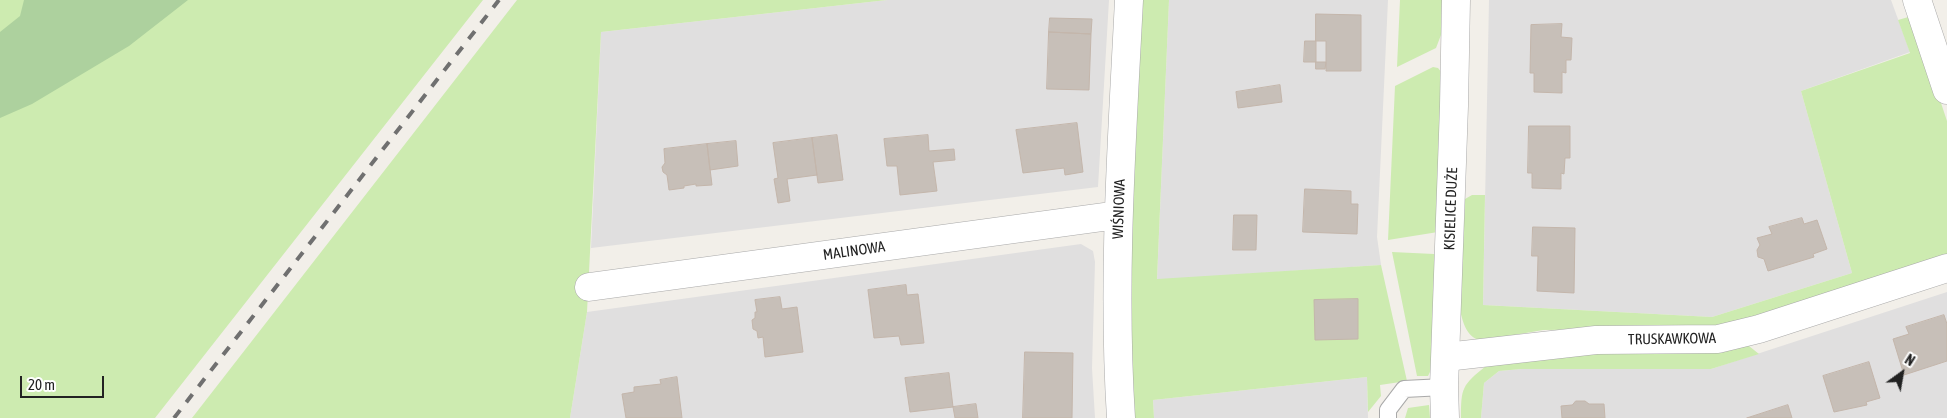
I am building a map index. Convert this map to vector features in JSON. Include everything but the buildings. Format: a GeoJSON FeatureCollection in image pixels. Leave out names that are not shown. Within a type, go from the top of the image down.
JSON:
{"type":"FeatureCollection","features":[{"type":"Feature","properties":{"kind":"street","name":"WIŚNIOWA"},"geometry":{"type":"LineString","coordinates":[[1121,418],[1116,310],[1118,215],[1129,0]]}},
{"type":"Feature","properties":{"kind":"street","name":"KISIELICE DUŻE"},"geometry":{"type":"LineString","coordinates":[[1445,418],[1444,387],[1456,0]]}},
{"type":"Feature","properties":{"kind":"street"},"geometry":{"type":"LineString","coordinates":[[1917,0],[1947,90]]}},
{"type":"Feature","properties":{"kind":"street","name":"MALINOWA"},"geometry":{"type":"LineString","coordinates":[[589,287],[1118,215]]}},
{"type":"Feature","properties":{"kind":"street","name":"TRUSKAWKOWA"},"geometry":{"type":"LineString","coordinates":[[1446,357],[1596,340],[1718,339],[1759,329],[1947,268]]}},
{"type":"Feature","properties":{"kind":"lane"},"geometry":{"type":"LineString","coordinates":[[1388,418],[1388,410],[1404,389],[1444,387]]}},
{"type":"Feature","properties":{"kind":"shaded area"},"geometry":{"type":"Polygon","coordinates":[[[887,0],[1109,0],[1098,187],[591,248],[601,32],[887,0]]]}},
{"type":"Feature","properties":{"kind":"shaded area"},"geometry":{"type":"Polygon","coordinates":[[[1169,0],[1388,0],[1377,237],[1381,265],[1157,280],[1169,0]]]}},
{"type":"Feature","properties":{"kind":"shaded area"},"geometry":{"type":"Polygon","coordinates":[[[1489,0],[1891,0],[1910,52],[1801,91],[1852,273],[1712,317],[1483,305],[1489,0]]]}},
{"type":"Feature","properties":{"kind":"shaded area"},"geometry":{"type":"Polygon","coordinates":[[[1081,244],[1093,251],[1095,262],[1092,368],[1095,418],[570,418],[587,312],[1081,244]]]}},
{"type":"Feature","properties":{"kind":"shaded area"},"geometry":{"type":"Polygon","coordinates":[[[1947,292],[1947,418],[1481,418],[1484,383],[1499,371],[1521,369],[1711,369],[1947,292]]]}},
{"type":"Feature","properties":{"kind":"shaded area"},"geometry":{"type":"Polygon","coordinates":[[[1367,377],[1368,418],[1154,418],[1153,400],[1367,377]]]}},
{"type":"Feature","properties":{"kind":"green space"},"geometry":{"type":"Polygon","coordinates":[[[0,0],[483,0],[155,418],[0,418],[0,0]]]}},
{"type":"Feature","properties":{"kind":"green space"},"geometry":{"type":"Polygon","coordinates":[[[24,0],[188,0],[129,46],[32,104],[0,118],[0,32],[20,16],[24,0]]]}},
{"type":"Feature","properties":{"kind":"green space"},"geometry":{"type":"Polygon","coordinates":[[[517,0],[887,0],[601,32],[587,312],[570,418],[192,418],[517,0]]]}},
{"type":"Feature","properties":{"kind":"green space"},"geometry":{"type":"Polygon","coordinates":[[[1143,0],[1169,0],[1157,279],[1381,265],[1407,381],[1380,385],[1381,396],[1368,412],[1367,377],[1153,400],[1154,418],[1130,418],[1129,232],[1143,0]]]}},
{"type":"Feature","properties":{"kind":"green space"},"geometry":{"type":"Polygon","coordinates":[[[1400,0],[1442,0],[1441,35],[1436,48],[1397,67],[1400,0]]]}},
{"type":"Feature","properties":{"kind":"green space"},"geometry":{"type":"Polygon","coordinates":[[[1912,16],[1947,121],[1947,257],[1725,328],[1543,330],[1480,341],[1469,333],[1464,325],[1460,311],[1465,199],[1472,195],[1485,195],[1483,305],[1712,317],[1852,273],[1801,91],[1910,53],[1898,20],[1912,16]]]}},
{"type":"Feature","properties":{"kind":"green space"},"geometry":{"type":"Polygon","coordinates":[[[1433,67],[1438,68],[1442,73],[1438,232],[1388,240],[1395,86],[1433,67]]]}},
{"type":"Feature","properties":{"kind":"green space"},"geometry":{"type":"Polygon","coordinates":[[[1392,252],[1434,254],[1438,259],[1432,368],[1428,376],[1417,376],[1392,252]]]}},
{"type":"Feature","properties":{"kind":"green space"},"geometry":{"type":"Polygon","coordinates":[[[1749,346],[1759,354],[1711,369],[1521,369],[1499,371],[1484,383],[1481,418],[1461,418],[1464,388],[1486,366],[1593,349],[1711,350],[1749,346]]]}},
{"type":"Feature","properties":{"kind":"green space"},"geometry":{"type":"Polygon","coordinates":[[[1429,405],[1430,418],[1405,418],[1408,408],[1429,405]]]}},
{"type":"Feature","properties":{"kind":"railway"},"geometry":{"type":"LineString","coordinates":[[174,418],[499,0]]}}]}
